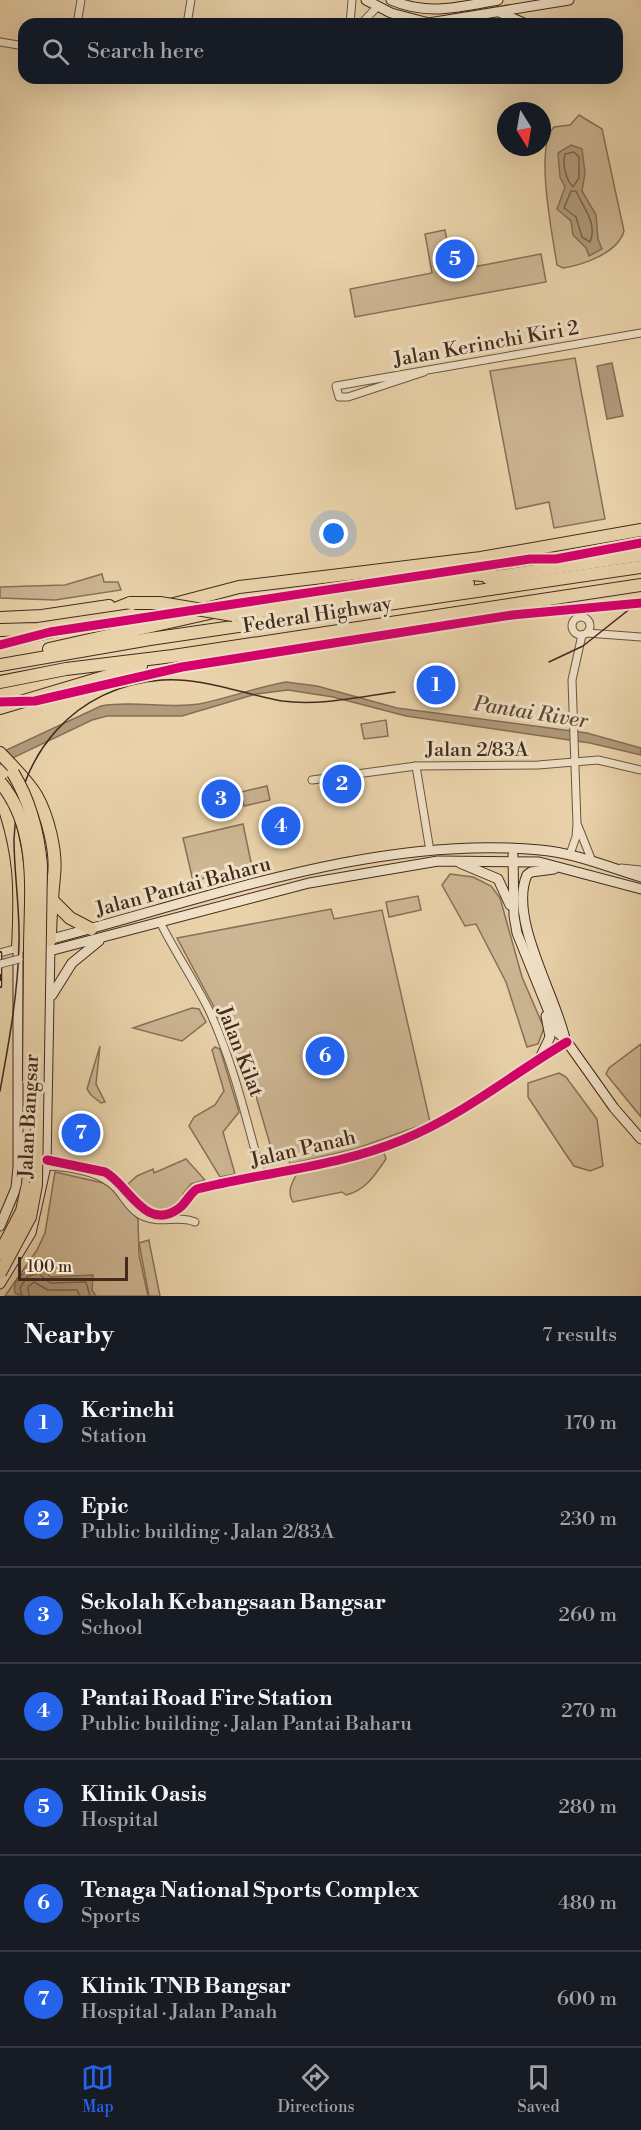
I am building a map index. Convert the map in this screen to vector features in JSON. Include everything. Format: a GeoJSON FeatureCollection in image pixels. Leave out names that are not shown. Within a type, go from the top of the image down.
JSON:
{"type":"FeatureCollection","features":[{"type":"Feature","properties":{"kind":"highway"},"geometry":{"type":"LineString","coordinates":[[0,644],[30,638],[131,609],[239,587],[489,557],[641,530]]}},
{"type":"Feature","properties":{"kind":"highway"},"geometry":{"type":"LineString","coordinates":[[0,630],[38,629],[160,603],[211,614],[233,615],[641,555]]}},
{"type":"Feature","properties":{"kind":"highway","name":"Federal Highway"},"geometry":{"type":"LineString","coordinates":[[0,664],[150,639],[641,567]]}},
{"type":"Feature","properties":{"kind":"highway"},"geometry":{"type":"LineString","coordinates":[[0,664],[77,642],[276,601],[471,574],[494,576]]}},
{"type":"Feature","properties":{"kind":"highway"},"geometry":{"type":"LineString","coordinates":[[415,589],[509,579],[540,581]]}},
{"type":"Feature","properties":{"kind":"highway","name":"Federal Highway"},"geometry":{"type":"LineString","coordinates":[[0,682],[66,669],[173,656],[600,590],[641,587]]}},
{"type":"Feature","properties":{"kind":"highway"},"geometry":{"type":"LineString","coordinates":[[0,618],[131,609]]}},
{"type":"Feature","properties":{"kind":"highway"},"geometry":{"type":"LineString","coordinates":[[0,644],[77,642]]}},
{"type":"Feature","properties":{"kind":"highway"},"geometry":{"type":"LineString","coordinates":[[0,708],[173,656]]}},
{"type":"Feature","properties":{"kind":"highway"},"geometry":{"type":"LineString","coordinates":[[0,753],[37,796],[50,839],[54,875],[50,945]]}},
{"type":"Feature","properties":{"kind":"highway"},"geometry":{"type":"LineString","coordinates":[[0,753],[25,795],[35,825],[41,865],[36,1185],[30,1217],[0,1273]]}},
{"type":"Feature","properties":{"kind":"highway"},"geometry":{"type":"LineString","coordinates":[[0,782],[12,800],[26,834],[32,880],[28,1183],[22,1211],[0,1253]]}},
{"type":"Feature","properties":{"kind":"highway"},"geometry":{"type":"LineString","coordinates":[[0,795],[12,829],[19,861],[19,954]]}},
{"type":"Feature","properties":{"kind":"highway"},"geometry":{"type":"LineString","coordinates":[[20,903],[25,917],[35,921],[47,915],[51,899]]}},
{"type":"Feature","properties":{"kind":"highway"},"geometry":{"type":"LineString","coordinates":[[51,899],[65,915],[91,929]]}},
{"type":"Feature","properties":{"kind":"main road"},"geometry":{"type":"LineString","coordinates":[[366,0],[404,18]]}},
{"type":"Feature","properties":{"kind":"main road"},"geometry":{"type":"LineString","coordinates":[[391,0],[405,6],[438,11],[498,0]]}},
{"type":"Feature","properties":{"kind":"main road"},"geometry":{"type":"LineString","coordinates":[[461,18],[499,12],[526,4],[569,0]]}},
{"type":"Feature","properties":{"kind":"main road"},"geometry":{"type":"LineString","coordinates":[[499,12],[512,18]]}},
{"type":"Feature","properties":{"kind":"main road"},"geometry":{"type":"LineString","coordinates":[[596,561],[608,554],[641,548]]}},
{"type":"Feature","properties":{"kind":"main road"},"geometry":{"type":"LineString","coordinates":[[514,849],[514,916]]}},
{"type":"Feature","properties":{"kind":"main road","name":"Jalan Pantai Baharu"},"geometry":{"type":"LineString","coordinates":[[19,954],[91,929],[307,872],[430,851],[514,849],[570,854],[640,875]]}},
{"type":"Feature","properties":{"kind":"main road","name":"Jalan Pantai Baharu"},"geometry":{"type":"LineString","coordinates":[[50,945],[106,936],[309,883],[379,869],[453,861],[513,860],[572,869],[641,889]]}},
{"type":"Feature","properties":{"kind":"main road"},"geometry":{"type":"LineString","coordinates":[[453,861],[484,871],[498,879],[514,916],[522,950],[557,1032],[566,1040],[614,1108],[641,1139]]}},
{"type":"Feature","properties":{"kind":"main road"},"geometry":{"type":"LineString","coordinates":[[566,1040],[542,977],[526,918],[523,891],[526,875],[545,869],[572,869]]}},
{"type":"Feature","properties":{"kind":"main road"},"geometry":{"type":"LineString","coordinates":[[50,1000],[72,963],[106,936]]}},
{"type":"Feature","properties":{"kind":"main road","name":"Jalan Bangsar"},"geometry":{"type":"LineString","coordinates":[[0,1284],[31,1233],[47,1163],[50,945]]}},
{"type":"Feature","properties":{"kind":"main road","name":"Jalan Bangsar"},"geometry":{"type":"LineString","coordinates":[[0,1227],[16,1188],[18,1167],[19,954]]}},
{"type":"Feature","properties":{"kind":"main road"},"geometry":{"type":"LineString","coordinates":[[19,984],[24,973],[34,969],[45,973],[50,983]]}},
{"type":"Feature","properties":{"kind":"main road"},"geometry":{"type":"LineString","coordinates":[[540,993],[550,1037],[540,1058]]}},
{"type":"Feature","properties":{"kind":"street"},"geometry":{"type":"LineString","coordinates":[[78,18],[81,0]]}},
{"type":"Feature","properties":{"kind":"street"},"geometry":{"type":"LineString","coordinates":[[188,18],[191,0]]}},
{"type":"Feature","properties":{"kind":"street"},"geometry":{"type":"LineString","coordinates":[[351,18],[352,0]]}},
{"type":"Feature","properties":{"kind":"street"},"geometry":{"type":"LineString","coordinates":[[366,18],[377,7]]}},
{"type":"Feature","properties":{"kind":"street"},"geometry":{"type":"LineString","coordinates":[[353,9],[360,18]]}},
{"type":"Feature","properties":{"kind":"street"},"geometry":{"type":"LineString","coordinates":[[0,42],[18,45]]}},
{"type":"Feature","properties":{"kind":"street","name":"Jalan Kerinchi Kiri 2"},"geometry":{"type":"LineString","coordinates":[[424,372],[348,397],[339,397],[336,386],[641,333]]}},
{"type":"Feature","properties":{"kind":"street"},"geometry":{"type":"LineString","coordinates":[[570,854],[577,824],[572,680],[584,634],[641,637]]}},
{"type":"Feature","properties":{"kind":"street","name":"Jalan 2/83A"},"geometry":{"type":"LineString","coordinates":[[312,780],[416,766],[574,764],[598,760],[641,770]]}},
{"type":"Feature","properties":{"kind":"street"},"geometry":{"type":"LineString","coordinates":[[416,766],[430,851]]}},
{"type":"Feature","properties":{"kind":"street"},"geometry":{"type":"LineString","coordinates":[[577,824],[592,861]]}},
{"type":"Feature","properties":{"kind":"street","name":"Jalan Kilat"},"geometry":{"type":"LineString","coordinates":[[160,922],[209,1012],[234,1073],[262,1176]]}},
{"type":"Feature","properties":{"kind":"street"},"geometry":{"type":"LineString","coordinates":[[0,953],[19,954]]}},
{"type":"Feature","properties":{"kind":"street"},"geometry":{"type":"LineString","coordinates":[[0,964],[19,954]]}},
{"type":"Feature","properties":{"kind":"street","name":"Jalan Panah"},"geometry":{"type":"LineString","coordinates":[[132,1204],[150,1213],[168,1214],[178,1209],[197,1189],[345,1158],[403,1140],[476,1101],[566,1040]]}},
{"type":"Feature","properties":{"kind":"street","name":"Jalan Panah"},"geometry":{"type":"LineString","coordinates":[[47,1163],[105,1172],[113,1176],[138,1213],[153,1219],[184,1218],[195,1222]]}},
{"type":"Feature","properties":{"kind":"shaded area"},"geometry":{"type":"Polygon","coordinates":[[[579,115],[602,129],[624,231],[615,246],[599,257],[563,268],[557,265],[552,235],[546,193],[545,156],[551,156],[551,132],[554,127],[570,125],[579,115]]]}},
{"type":"Feature","properties":{"kind":"shaded area"},"geometry":{"type":"Polygon","coordinates":[[[445,230],[452,271],[541,254],[546,282],[355,317],[350,289],[432,273],[425,234],[445,230]]]}},
{"type":"Feature","properties":{"kind":"shaded area"},"geometry":{"type":"Polygon","coordinates":[[[575,358],[605,519],[554,528],[549,502],[516,509],[490,371],[575,358]]]}},
{"type":"Feature","properties":{"kind":"shaded area"},"geometry":{"type":"Polygon","coordinates":[[[102,574],[104,582],[118,582],[121,590],[55,600],[0,598],[0,587],[65,585],[102,574]]]}},
{"type":"Feature","properties":{"kind":"shaded area"},"geometry":{"type":"Polygon","coordinates":[[[386,720],[388,736],[364,739],[361,724],[386,720]]]}},
{"type":"Feature","properties":{"kind":"shaded area"},"geometry":{"type":"Polygon","coordinates":[[[267,786],[270,800],[244,806],[241,792],[267,786]]]}},
{"type":"Feature","properties":{"kind":"shaded area"},"geometry":{"type":"Polygon","coordinates":[[[243,824],[252,867],[193,881],[183,838],[243,824]]]}},
{"type":"Feature","properties":{"kind":"shaded area"},"geometry":{"type":"Polygon","coordinates":[[[450,874],[473,877],[491,886],[500,898],[522,977],[544,1028],[538,1044],[527,1047],[506,982],[476,924],[465,926],[442,885],[450,874]]]}},
{"type":"Feature","properties":{"kind":"shaded area"},"geometry":{"type":"Polygon","coordinates":[[[418,896],[421,910],[389,917],[386,902],[418,896]]]}},
{"type":"Feature","properties":{"kind":"shaded area"},"geometry":{"type":"Polygon","coordinates":[[[331,909],[334,919],[382,910],[430,1122],[355,1149],[290,1164],[288,1157],[272,1151],[253,1086],[247,1084],[214,1007],[177,938],[331,909]]]}},
{"type":"Feature","properties":{"kind":"shaded area"},"geometry":{"type":"Polygon","coordinates":[[[192,1008],[199,1009],[206,1022],[182,1041],[133,1028],[192,1008]]]}},
{"type":"Feature","properties":{"kind":"shaded area"},"geometry":{"type":"Polygon","coordinates":[[[641,1044],[641,1117],[606,1074],[609,1068],[641,1044]]]}},
{"type":"Feature","properties":{"kind":"shaded area"},"geometry":{"type":"Polygon","coordinates":[[[100,1046],[96,1084],[105,1102],[101,1103],[87,1089],[100,1046]]]}},
{"type":"Feature","properties":{"kind":"shaded area"},"geometry":{"type":"Polygon","coordinates":[[[215,1047],[220,1049],[239,1112],[223,1132],[235,1174],[220,1177],[189,1126],[194,1117],[215,1105],[224,1091],[212,1050],[215,1047]]]}},
{"type":"Feature","properties":{"kind":"shaded area"},"geometry":{"type":"Polygon","coordinates":[[[559,1073],[566,1077],[597,1119],[603,1166],[590,1171],[574,1166],[528,1097],[528,1083],[559,1073]]]}},
{"type":"Feature","properties":{"kind":"shaded area"},"geometry":{"type":"Polygon","coordinates":[[[384,1153],[386,1159],[378,1171],[359,1190],[346,1195],[342,1192],[293,1202],[290,1192],[296,1175],[384,1153]]]}},
{"type":"Feature","properties":{"kind":"shaded area"},"geometry":{"type":"Polygon","coordinates":[[[186,1159],[205,1180],[191,1184],[183,1194],[183,1201],[170,1211],[147,1208],[128,1184],[137,1176],[153,1169],[154,1173],[186,1159]]]}},
{"type":"Feature","properties":{"kind":"shaded area"},"geometry":{"type":"Polygon","coordinates":[[[55,1172],[103,1183],[112,1189],[138,1219],[139,1255],[148,1296],[5,1296],[37,1250],[45,1233],[55,1172]]]}},
{"type":"Feature","properties":{"kind":"shaded area"},"geometry":{"type":"Polygon","coordinates":[[[149,1240],[160,1296],[149,1296],[139,1243],[149,1240]]]}},
{"type":"Feature","properties":{"kind":"water"},"geometry":{"type":"Polygon","coordinates":[[[571,145],[582,149],[585,173],[582,191],[596,215],[598,239],[602,249],[589,256],[586,248],[573,235],[571,221],[557,209],[565,187],[560,177],[558,153],[571,145]]]}},
{"type":"Feature","properties":{"kind":"water"},"geometry":{"type":"Polygon","coordinates":[[[612,363],[623,416],[607,419],[597,366],[612,363]]]}},
{"type":"Feature","properties":{"kind":"water"},"geometry":{"type":"Polygon","coordinates":[[[286,682],[317,686],[397,708],[587,733],[641,748],[641,755],[590,743],[406,716],[333,697],[288,690],[256,694],[182,716],[107,716],[92,720],[0,764],[0,753],[101,706],[199,704],[286,682]]]}},
{"type":"Feature","properties":{"kind":"water"},"geometry":{"type":"Polygon","coordinates":[[[39,1266],[45,1268],[50,1277],[93,1275],[92,1290],[96,1296],[23,1296],[15,1293],[14,1287],[18,1278],[39,1266]]]}},
{"type":"Feature","properties":{"kind":"tram line"},"geometry":{"type":"LineString","coordinates":[[549,662],[583,646],[641,600]]}},
{"type":"Feature","properties":{"kind":"tram line"},"geometry":{"type":"LineString","coordinates":[[0,1091],[17,981],[19,917],[14,839],[18,808],[26,779],[39,753],[57,730],[78,711],[103,695],[131,685],[162,680],[207,683],[267,698],[296,702],[339,700],[395,692]]}},
{"type":"Feature","properties":{"kind":"railway"},"geometry":{"type":"LineString","coordinates":[[0,953],[0,986]]}},
{"type":"Feature","properties":{"kind":"cycle path"},"geometry":{"type":"LineString","coordinates":[[0,645],[50,632],[530,559],[556,559],[641,543]]}},
{"type":"Feature","properties":{"kind":"cycle path"},"geometry":{"type":"LineString","coordinates":[[0,702],[35,701],[182,667],[512,615],[641,603]]}},
{"type":"Feature","properties":{"kind":"cycle path"},"geometry":{"type":"LineString","coordinates":[[47,1160],[105,1172],[146,1211],[156,1215],[166,1215],[181,1207],[197,1189],[327,1163],[402,1140],[466,1107],[567,1042]]}},
{"type":"Feature","properties":{"kind":"place","name":"Klinik Oasis"},"geometry":{"type":"Point","coordinates":[455,259]}},
{"type":"Feature","properties":{"kind":"place","name":"Kerinchi"},"geometry":{"type":"Point","coordinates":[436,685]}},
{"type":"Feature","properties":{"kind":"place","name":"Epic"},"geometry":{"type":"Point","coordinates":[342,784]}},
{"type":"Feature","properties":{"kind":"place","name":"Sekolah Kebangsaan Bangsar"},"geometry":{"type":"Point","coordinates":[221,799]}},
{"type":"Feature","properties":{"kind":"place","name":"Pantai Road Fire Station"},"geometry":{"type":"Point","coordinates":[281,826]}},
{"type":"Feature","properties":{"kind":"place","name":"Tenaga National Sports Complex"},"geometry":{"type":"Point","coordinates":[325,1056]}},
{"type":"Feature","properties":{"kind":"place","name":"Klinik TNB Bangsar"},"geometry":{"type":"Point","coordinates":[81,1133]}},
{"type":"Feature","properties":{"kind":"water label","name":"Pantai River"},"geometry":{"type":"Point","coordinates":[531,712]}}]}
